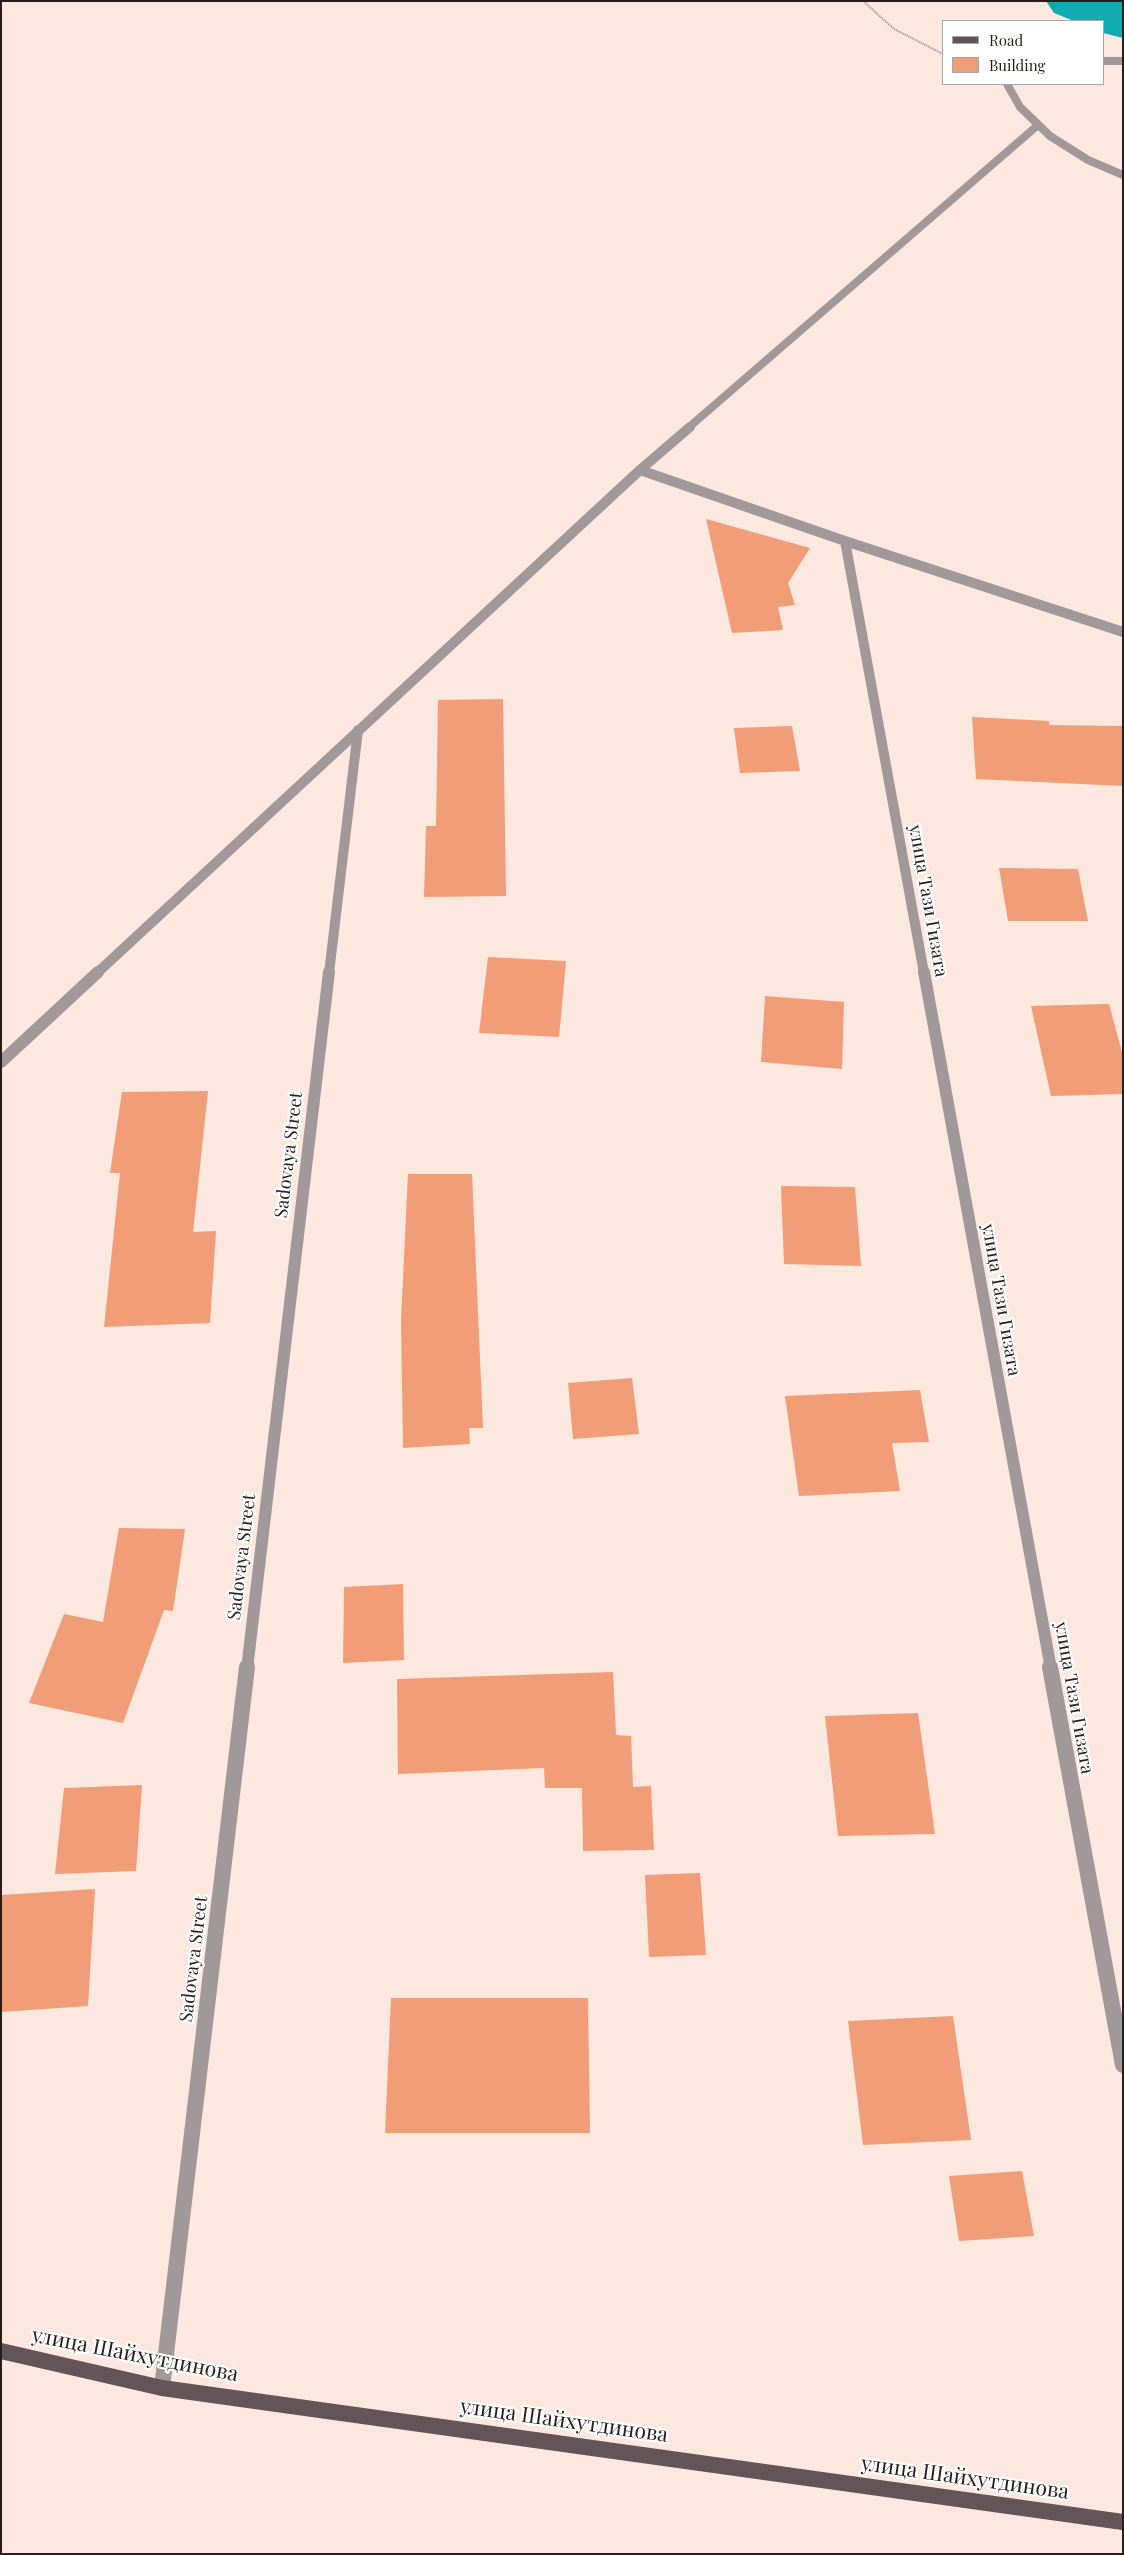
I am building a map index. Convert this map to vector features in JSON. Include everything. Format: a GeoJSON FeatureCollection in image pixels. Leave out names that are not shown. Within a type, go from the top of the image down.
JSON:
{"type":"FeatureCollection","features":[{"type":"Feature","properties":{"kind":"main road","name":"улица Шайхутдинова"},"geometry":{"type":"LineString","coordinates":[[1,2351],[162,2388],[1123,2522]]}},
{"type":"Feature","properties":{"kind":"street"},"geometry":{"type":"LineString","coordinates":[[1105,61],[1123,61]]}},
{"type":"Feature","properties":{"kind":"street"},"geometry":{"type":"LineString","coordinates":[[1007,85],[1012,96],[1038,125],[1074,153],[1123,175]]}},
{"type":"Feature","properties":{"kind":"street"},"geometry":{"type":"LineString","coordinates":[[1,1062],[640,470],[1038,125]]}},
{"type":"Feature","properties":{"kind":"street"},"geometry":{"type":"LineString","coordinates":[[640,470],[845,541],[1123,632]]}},
{"type":"Feature","properties":{"kind":"street","name":"улица Тази Гизата"},"geometry":{"type":"LineString","coordinates":[[845,541],[1123,2065]]}},
{"type":"Feature","properties":{"kind":"street","name":"Sadovaya Street"},"geometry":{"type":"LineString","coordinates":[[162,2388],[358,730]]}},
{"type":"Feature","properties":{"kind":"path"},"geometry":{"type":"LineString","coordinates":[[863,1],[894,29],[942,53]]}},
{"type":"Feature","properties":{"kind":"building"},"geometry":{"type":"Polygon","coordinates":[[[706,519],[810,548],[788,583],[795,605],[778,607],[783,630],[732,633],[706,519]]]}},
{"type":"Feature","properties":{"kind":"building"},"geometry":{"type":"Polygon","coordinates":[[[503,699],[506,896],[424,897],[426,826],[436,826],[438,700],[503,699]]]}},
{"type":"Feature","properties":{"kind":"building"},"geometry":{"type":"Polygon","coordinates":[[[972,717],[1049,721],[1049,725],[1123,726],[1123,786],[976,779],[972,717]]]}},
{"type":"Feature","properties":{"kind":"building"},"geometry":{"type":"Polygon","coordinates":[[[792,726],[800,771],[740,773],[734,728],[792,726]]]}},
{"type":"Feature","properties":{"kind":"building"},"geometry":{"type":"Polygon","coordinates":[[[999,868],[1078,869],[1088,921],[1008,921],[999,868]]]}},
{"type":"Feature","properties":{"kind":"building"},"geometry":{"type":"Polygon","coordinates":[[[488,957],[566,961],[559,1037],[479,1033],[488,957]]]}},
{"type":"Feature","properties":{"kind":"building"},"geometry":{"type":"Polygon","coordinates":[[[765,996],[844,1002],[842,1069],[761,1062],[765,996]]]}},
{"type":"Feature","properties":{"kind":"building"},"geometry":{"type":"Polygon","coordinates":[[[1109,1004],[1123,1056],[1123,1094],[1051,1096],[1031,1006],[1109,1004]]]}},
{"type":"Feature","properties":{"kind":"building"},"geometry":{"type":"Polygon","coordinates":[[[208,1091],[193,1232],[216,1231],[210,1323],[104,1327],[120,1173],[110,1173],[122,1092],[208,1091]]]}},
{"type":"Feature","properties":{"kind":"building"},"geometry":{"type":"Polygon","coordinates":[[[408,1174],[472,1174],[483,1428],[469,1428],[470,1444],[403,1448],[401,1320],[408,1174]]]}},
{"type":"Feature","properties":{"kind":"building"},"geometry":{"type":"Polygon","coordinates":[[[781,1186],[855,1187],[861,1266],[784,1264],[781,1186]]]}},
{"type":"Feature","properties":{"kind":"building"},"geometry":{"type":"Polygon","coordinates":[[[632,1378],[639,1434],[573,1439],[568,1383],[632,1378]]]}},
{"type":"Feature","properties":{"kind":"building"},"geometry":{"type":"Polygon","coordinates":[[[920,1390],[929,1442],[892,1443],[900,1491],[799,1496],[785,1396],[920,1390]]]}},
{"type":"Feature","properties":{"kind":"building"},"geometry":{"type":"Polygon","coordinates":[[[119,1528],[185,1529],[173,1611],[164,1610],[123,1723],[29,1703],[64,1614],[103,1622],[119,1528]]]}},
{"type":"Feature","properties":{"kind":"building"},"geometry":{"type":"Polygon","coordinates":[[[403,1584],[404,1660],[343,1663],[344,1587],[403,1584]]]}},
{"type":"Feature","properties":{"kind":"building"},"geometry":{"type":"Polygon","coordinates":[[[613,1672],[616,1735],[631,1736],[633,1787],[651,1786],[654,1850],[583,1851],[582,1788],[545,1788],[544,1768],[398,1774],[397,1679],[613,1672]]]}},
{"type":"Feature","properties":{"kind":"building"},"geometry":{"type":"Polygon","coordinates":[[[918,1713],[935,1834],[838,1836],[825,1716],[918,1713]]]}},
{"type":"Feature","properties":{"kind":"building"},"geometry":{"type":"Polygon","coordinates":[[[142,1785],[136,1871],[55,1874],[64,1788],[142,1785]]]}},
{"type":"Feature","properties":{"kind":"building"},"geometry":{"type":"Polygon","coordinates":[[[700,1873],[706,1955],[649,1957],[645,1875],[700,1873]]]}},
{"type":"Feature","properties":{"kind":"building"},"geometry":{"type":"Polygon","coordinates":[[[95,1889],[88,2006],[1,2012],[1,1895],[95,1889]]]}},
{"type":"Feature","properties":{"kind":"building"},"geometry":{"type":"Polygon","coordinates":[[[391,1998],[588,1998],[590,2133],[385,2133],[391,1998]]]}},
{"type":"Feature","properties":{"kind":"building"},"geometry":{"type":"Polygon","coordinates":[[[953,2016],[971,2140],[863,2145],[848,2021],[953,2016]]]}},
{"type":"Feature","properties":{"kind":"building"},"geometry":{"type":"Polygon","coordinates":[[[1022,2171],[1034,2236],[959,2241],[949,2176],[1022,2171]]]}},
{"type":"Feature","properties":{"kind":"waterway"},"geometry":{"type":"LineString","coordinates":[[1074,1],[1123,21]]}}]}
